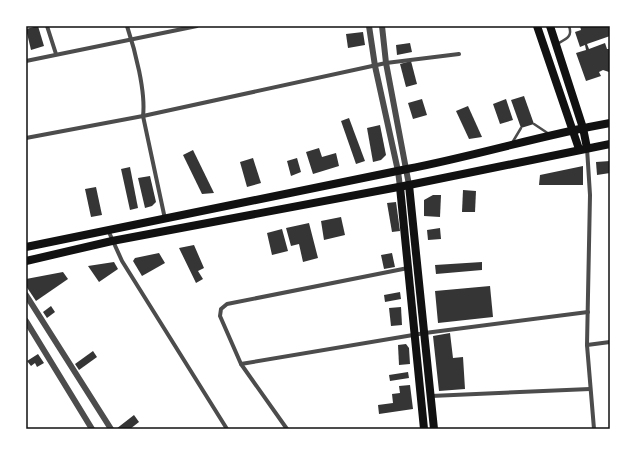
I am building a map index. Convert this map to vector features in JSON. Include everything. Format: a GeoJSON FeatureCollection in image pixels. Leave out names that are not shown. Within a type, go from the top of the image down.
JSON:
{"type":"FeatureCollection","features":[{"type":"Feature","properties":{"kind":"main road"},"geometry":{"type":"LineString","coordinates":[[537,26],[572,131],[583,148]]}},
{"type":"Feature","properties":{"kind":"main road"},"geometry":{"type":"LineString","coordinates":[[550,26],[583,128],[583,148]]}},
{"type":"Feature","properties":{"kind":"main road"},"geometry":{"type":"LineString","coordinates":[[26,247],[407,170],[510,147],[551,135],[610,123]]}},
{"type":"Feature","properties":{"kind":"main road"},"geometry":{"type":"LineString","coordinates":[[26,261],[112,241],[400,187],[583,148],[610,144]]}},
{"type":"Feature","properties":{"kind":"main road"},"geometry":{"type":"LineString","coordinates":[[409,185],[434,429]]}},
{"type":"Feature","properties":{"kind":"main road"},"geometry":{"type":"LineString","coordinates":[[400,187],[424,429]]}},
{"type":"Feature","properties":{"kind":"street"},"geometry":{"type":"LineString","coordinates":[[47,26],[56,54]]}},
{"type":"Feature","properties":{"kind":"street"},"geometry":{"type":"LineString","coordinates":[[126,26],[131,39],[145,103],[143,116],[165,219]]}},
{"type":"Feature","properties":{"kind":"street"},"geometry":{"type":"LineString","coordinates":[[26,61],[197,26]]}},
{"type":"Feature","properties":{"kind":"street"},"geometry":{"type":"LineString","coordinates":[[369,26],[375,66],[398,171],[400,187]]}},
{"type":"Feature","properties":{"kind":"street"},"geometry":{"type":"LineString","coordinates":[[382,26],[386,64],[409,185]]}},
{"type":"Feature","properties":{"kind":"street"},"geometry":{"type":"LineString","coordinates":[[26,138],[143,116],[375,66],[459,54]]}},
{"type":"Feature","properties":{"kind":"street"},"geometry":{"type":"LineString","coordinates":[[583,148],[590,195],[588,345],[594,429]]}},
{"type":"Feature","properties":{"kind":"street"},"geometry":{"type":"LineString","coordinates":[[108,230],[122,261],[227,429]]}},
{"type":"Feature","properties":{"kind":"street"},"geometry":{"type":"LineString","coordinates":[[287,429],[242,364],[220,316],[221,309],[227,304],[408,268]]}},
{"type":"Feature","properties":{"kind":"street"},"geometry":{"type":"LineString","coordinates":[[26,295],[110,428]]}},
{"type":"Feature","properties":{"kind":"street"},"geometry":{"type":"LineString","coordinates":[[242,364],[425,333],[588,312]]}},
{"type":"Feature","properties":{"kind":"street"},"geometry":{"type":"LineString","coordinates":[[26,321],[92,429]]}},
{"type":"Feature","properties":{"kind":"street"},"geometry":{"type":"LineString","coordinates":[[588,345],[610,342]]}},
{"type":"Feature","properties":{"kind":"street"},"geometry":{"type":"LineString","coordinates":[[431,396],[590,389]]}},
{"type":"Feature","properties":{"kind":"lane"},"geometry":{"type":"LineString","coordinates":[[557,45],[569,36],[571,31],[569,26]]}},
{"type":"Feature","properties":{"kind":"lane"},"geometry":{"type":"LineString","coordinates":[[534,124],[551,135]]}},
{"type":"Feature","properties":{"kind":"lane"},"geometry":{"type":"LineString","coordinates":[[510,147],[521,128]]}},
{"type":"Feature","properties":{"kind":"building"},"geometry":{"type":"Polygon","coordinates":[[[38,26],[44,46],[31,50],[26,29],[38,26]]]}},
{"type":"Feature","properties":{"kind":"building"},"geometry":{"type":"Polygon","coordinates":[[[580,26],[610,26],[610,36],[587,44],[589,49],[605,43],[607,49],[610,49],[609,72],[603,70],[599,72],[601,76],[586,81],[576,53],[586,50],[585,45],[580,47],[575,32],[581,30],[580,26]]]}},
{"type":"Feature","properties":{"kind":"building"},"geometry":{"type":"Polygon","coordinates":[[[363,32],[365,45],[348,48],[346,34],[363,32]]]}},
{"type":"Feature","properties":{"kind":"building"},"geometry":{"type":"Polygon","coordinates":[[[410,43],[412,52],[397,55],[396,45],[410,43]]]}},
{"type":"Feature","properties":{"kind":"building"},"geometry":{"type":"Polygon","coordinates":[[[411,61],[417,84],[406,87],[400,64],[411,61]]]}},
{"type":"Feature","properties":{"kind":"building"},"geometry":{"type":"Polygon","coordinates":[[[524,96],[534,124],[521,128],[511,100],[524,96]]]}},
{"type":"Feature","properties":{"kind":"building"},"geometry":{"type":"Polygon","coordinates":[[[422,99],[427,115],[413,119],[408,103],[422,99]]]}},
{"type":"Feature","properties":{"kind":"building"},"geometry":{"type":"Polygon","coordinates":[[[506,99],[513,120],[500,124],[493,104],[506,99]]]}},
{"type":"Feature","properties":{"kind":"building"},"geometry":{"type":"Polygon","coordinates":[[[468,106],[482,137],[469,139],[456,111],[468,106]]]}},
{"type":"Feature","properties":{"kind":"building"},"geometry":{"type":"Polygon","coordinates":[[[349,118],[365,161],[356,164],[341,121],[349,118]]]}},
{"type":"Feature","properties":{"kind":"building"},"geometry":{"type":"Polygon","coordinates":[[[380,125],[386,155],[381,160],[373,162],[367,128],[380,125]]]}},
{"type":"Feature","properties":{"kind":"building"},"geometry":{"type":"Polygon","coordinates":[[[319,148],[322,157],[336,153],[339,166],[313,174],[306,152],[319,148]]]}},
{"type":"Feature","properties":{"kind":"building"},"geometry":{"type":"Polygon","coordinates":[[[193,150],[214,193],[202,194],[183,155],[193,150]]]}},
{"type":"Feature","properties":{"kind":"building"},"geometry":{"type":"Polygon","coordinates":[[[253,158],[261,183],[247,187],[240,162],[253,158]]]}},
{"type":"Feature","properties":{"kind":"building"},"geometry":{"type":"Polygon","coordinates":[[[297,158],[301,172],[291,176],[287,161],[297,158]]]}},
{"type":"Feature","properties":{"kind":"building"},"geometry":{"type":"Polygon","coordinates":[[[610,161],[610,173],[597,175],[596,162],[610,161]]]}},
{"type":"Feature","properties":{"kind":"building"},"geometry":{"type":"Polygon","coordinates":[[[583,166],[583,185],[539,185],[540,175],[583,166]]]}},
{"type":"Feature","properties":{"kind":"building"},"geometry":{"type":"Polygon","coordinates":[[[130,167],[138,208],[130,210],[121,169],[130,167]]]}},
{"type":"Feature","properties":{"kind":"building"},"geometry":{"type":"Polygon","coordinates":[[[150,176],[156,202],[152,206],[145,208],[138,178],[150,176]]]}},
{"type":"Feature","properties":{"kind":"building"},"geometry":{"type":"Polygon","coordinates":[[[96,187],[102,215],[91,217],[85,189],[96,187]]]}},
{"type":"Feature","properties":{"kind":"building"},"geometry":{"type":"Polygon","coordinates":[[[463,190],[476,191],[475,212],[462,212],[463,190]]]}},
{"type":"Feature","properties":{"kind":"building"},"geometry":{"type":"Polygon","coordinates":[[[433,195],[441,195],[440,217],[424,216],[424,200],[433,195]]]}},
{"type":"Feature","properties":{"kind":"building"},"geometry":{"type":"Polygon","coordinates":[[[396,202],[400,231],[392,232],[387,203],[396,202]]]}},
{"type":"Feature","properties":{"kind":"building"},"geometry":{"type":"Polygon","coordinates":[[[341,217],[345,235],[324,240],[321,221],[341,217]]]}},
{"type":"Feature","properties":{"kind":"building"},"geometry":{"type":"Polygon","coordinates":[[[309,223],[318,258],[303,262],[299,244],[291,246],[286,228],[309,223]]]}},
{"type":"Feature","properties":{"kind":"building"},"geometry":{"type":"Polygon","coordinates":[[[440,228],[441,239],[428,240],[427,230],[440,228]]]}},
{"type":"Feature","properties":{"kind":"building"},"geometry":{"type":"Polygon","coordinates":[[[282,229],[288,251],[272,255],[267,233],[282,229]]]}},
{"type":"Feature","properties":{"kind":"building"},"geometry":{"type":"Polygon","coordinates":[[[194,245],[204,268],[198,271],[203,279],[196,283],[179,248],[194,245]]]}},
{"type":"Feature","properties":{"kind":"building"},"geometry":{"type":"Polygon","coordinates":[[[159,253],[165,263],[142,276],[133,261],[135,258],[159,253]]]}},
{"type":"Feature","properties":{"kind":"building"},"geometry":{"type":"Polygon","coordinates":[[[392,253],[395,267],[384,269],[381,255],[392,253]]]}},
{"type":"Feature","properties":{"kind":"building"},"geometry":{"type":"Polygon","coordinates":[[[114,262],[118,269],[99,282],[88,266],[114,262]]]}},
{"type":"Feature","properties":{"kind":"building"},"geometry":{"type":"Polygon","coordinates":[[[482,262],[482,270],[436,274],[435,265],[482,262]]]}},
{"type":"Feature","properties":{"kind":"building"},"geometry":{"type":"Polygon","coordinates":[[[63,272],[68,279],[36,301],[26,286],[26,279],[63,272]]]}},
{"type":"Feature","properties":{"kind":"building"},"geometry":{"type":"Polygon","coordinates":[[[490,286],[493,317],[438,323],[435,291],[490,286]]]}},
{"type":"Feature","properties":{"kind":"building"},"geometry":{"type":"Polygon","coordinates":[[[400,292],[401,299],[385,302],[384,295],[400,292]]]}},
{"type":"Feature","properties":{"kind":"building"},"geometry":{"type":"Polygon","coordinates":[[[51,306],[55,312],[47,318],[43,312],[51,306]]]}},
{"type":"Feature","properties":{"kind":"building"},"geometry":{"type":"Polygon","coordinates":[[[401,307],[402,325],[391,326],[389,308],[401,307]]]}},
{"type":"Feature","properties":{"kind":"building"},"geometry":{"type":"Polygon","coordinates":[[[450,333],[453,358],[463,357],[465,389],[439,391],[433,336],[450,333]]]}},
{"type":"Feature","properties":{"kind":"building"},"geometry":{"type":"Polygon","coordinates":[[[406,344],[409,348],[410,364],[399,365],[398,345],[406,344]]]}},
{"type":"Feature","properties":{"kind":"building"},"geometry":{"type":"Polygon","coordinates":[[[93,351],[97,357],[79,370],[75,364],[93,351]]]}},
{"type":"Feature","properties":{"kind":"building"},"geometry":{"type":"Polygon","coordinates":[[[38,354],[44,363],[37,367],[35,363],[31,366],[27,361],[38,354]]]}},
{"type":"Feature","properties":{"kind":"building"},"geometry":{"type":"Polygon","coordinates":[[[408,372],[409,378],[390,381],[389,375],[408,372]]]}},
{"type":"Feature","properties":{"kind":"building"},"geometry":{"type":"Polygon","coordinates":[[[410,385],[413,409],[379,414],[378,405],[393,403],[392,394],[400,393],[399,386],[410,385]]]}},
{"type":"Feature","properties":{"kind":"building"},"geometry":{"type":"Polygon","coordinates":[[[134,415],[139,422],[130,429],[116,429],[134,415]]]}}]}
